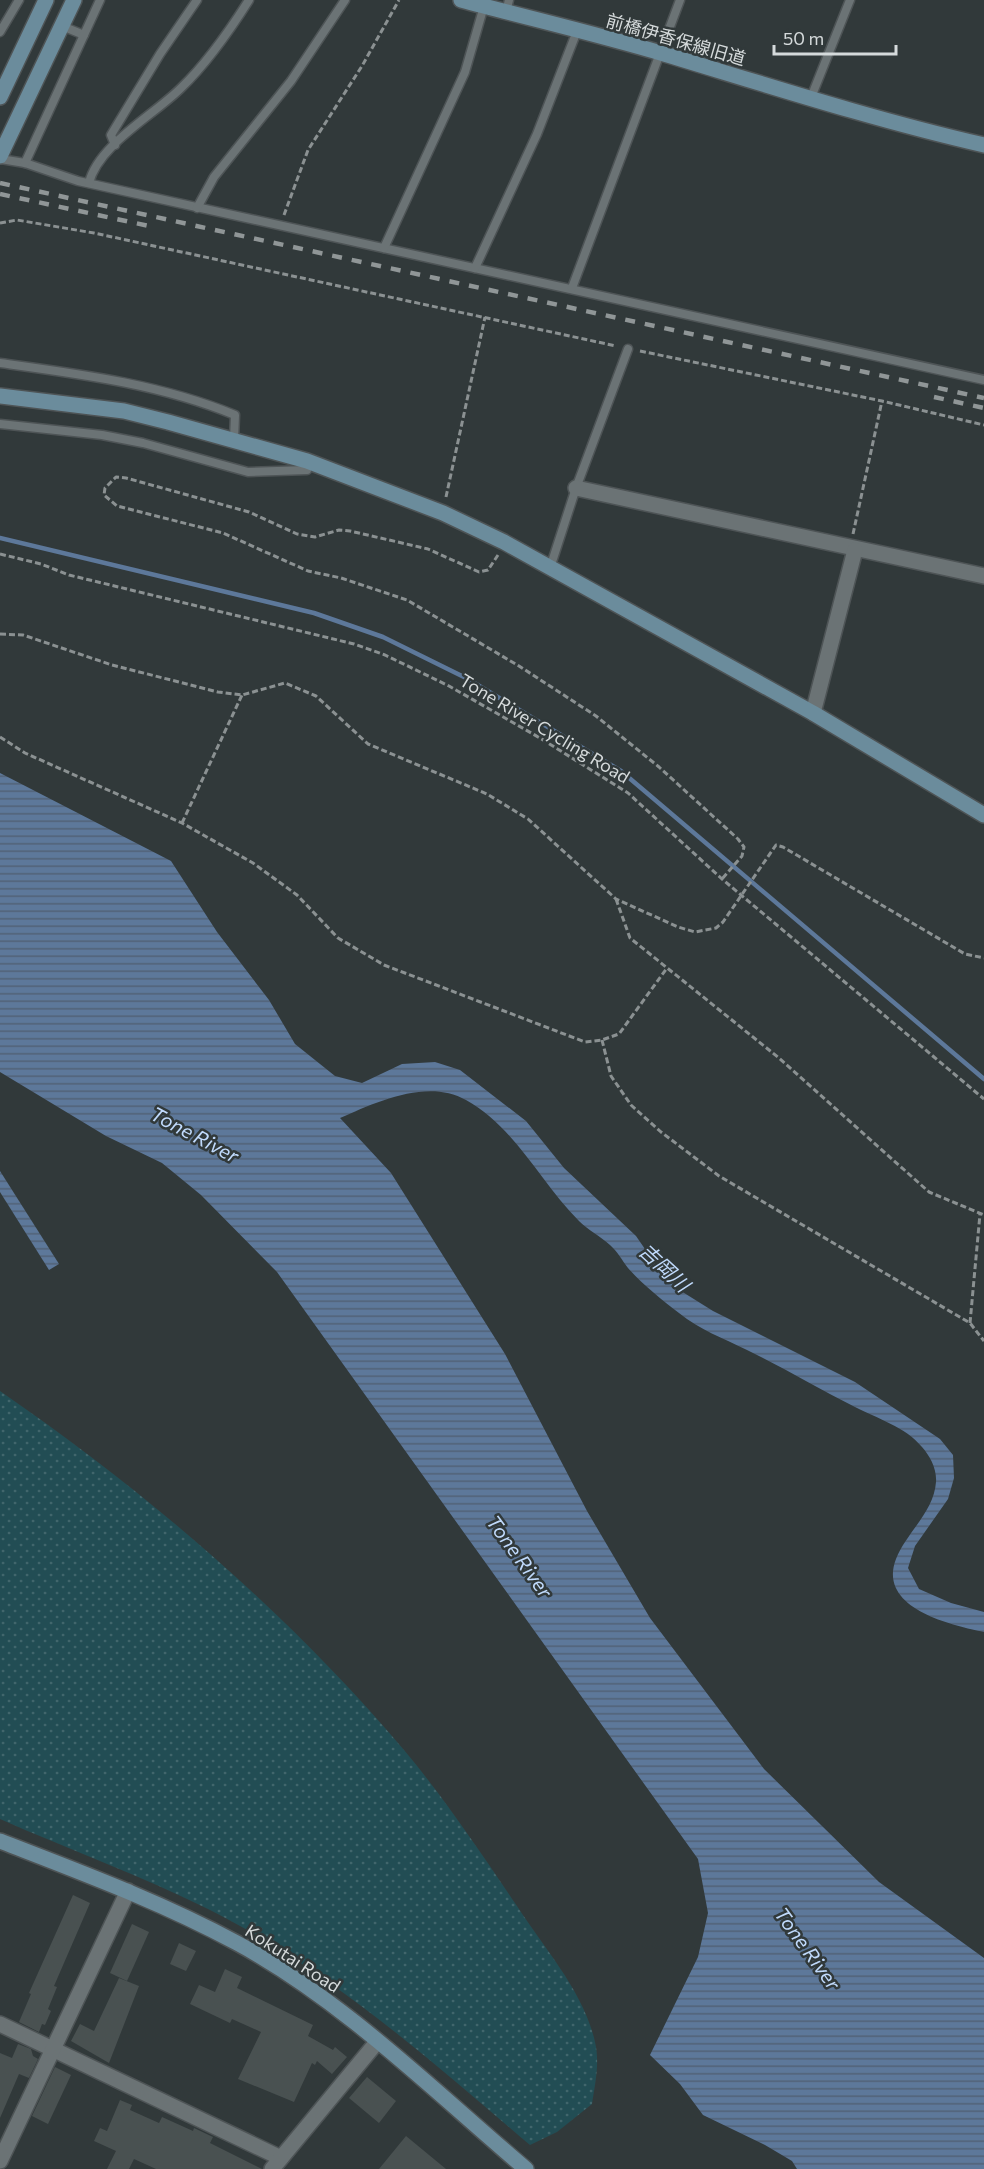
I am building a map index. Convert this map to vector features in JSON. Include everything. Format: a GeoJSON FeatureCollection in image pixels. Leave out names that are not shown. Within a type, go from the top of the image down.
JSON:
{"type":"FeatureCollection","features":[{"type":"Feature","properties":{"kind":"street"},"geometry":{"type":"LineString","coordinates":[[0,98],[46,0]]}},
{"type":"Feature","properties":{"kind":"street"},"geometry":{"type":"LineString","coordinates":[[0,158],[74,0]]}},
{"type":"Feature","properties":{"kind":"street","name":"前橋伊香保線旧道"},"geometry":{"type":"LineString","coordinates":[[461,0],[484,6],[508,6],[577,31],[662,53],[810,100],[923,131],[984,144]]}},
{"type":"Feature","properties":{"kind":"street"},"geometry":{"type":"LineString","coordinates":[[0,396],[124,411],[234,440],[308,461],[442,513],[504,542],[813,713],[984,815]]}},
{"type":"Feature","properties":{"kind":"street"},"geometry":{"type":"LineString","coordinates":[[576,488],[852,550],[984,576]]}},
{"type":"Feature","properties":{"kind":"street"},"geometry":{"type":"LineString","coordinates":[[813,713],[852,550]]}},
{"type":"Feature","properties":{"kind":"street","name":"Kokutai Road"},"geometry":{"type":"LineString","coordinates":[[0,1841],[128,1891],[238,1944],[313,1993],[377,2042],[526,2169]]}},
{"type":"Feature","properties":{"kind":"street"},"geometry":{"type":"LineString","coordinates":[[0,2161],[128,1891]]}},
{"type":"Feature","properties":{"kind":"street"},"geometry":{"type":"LineString","coordinates":[[0,2024],[274,2152],[277,2164]]}},
{"type":"Feature","properties":{"kind":"street"},"geometry":{"type":"LineString","coordinates":[[277,2164],[377,2042]]}},
{"type":"Feature","properties":{"kind":"lane"},"geometry":{"type":"LineString","coordinates":[[0,32],[20,0]]}},
{"type":"Feature","properties":{"kind":"lane"},"geometry":{"type":"LineString","coordinates":[[25,163],[100,0]]}},
{"type":"Feature","properties":{"kind":"lane"},"geometry":{"type":"LineString","coordinates":[[115,145],[111,135],[160,54],[197,0]]}},
{"type":"Feature","properties":{"kind":"lane"},"geometry":{"type":"LineString","coordinates":[[89,183],[95,169],[115,145],[181,88],[249,0]]}},
{"type":"Feature","properties":{"kind":"lane"},"geometry":{"type":"LineString","coordinates":[[197,208],[214,177],[291,81],[345,0]]}},
{"type":"Feature","properties":{"kind":"lane"},"geometry":{"type":"LineString","coordinates":[[572,288],[680,0]]}},
{"type":"Feature","properties":{"kind":"lane"},"geometry":{"type":"LineString","coordinates":[[810,100],[850,0]]}},
{"type":"Feature","properties":{"kind":"lane"},"geometry":{"type":"LineString","coordinates":[[384,248],[465,72],[484,6]]}},
{"type":"Feature","properties":{"kind":"lane"},"geometry":{"type":"LineString","coordinates":[[62,26],[84,35]]}},
{"type":"Feature","properties":{"kind":"lane"},"geometry":{"type":"LineString","coordinates":[[475,268],[537,134],[577,31]]}},
{"type":"Feature","properties":{"kind":"lane"},"geometry":{"type":"LineString","coordinates":[[0,158],[25,163],[89,183],[197,208],[572,288],[984,380]]}},
{"type":"Feature","properties":{"kind":"lane"},"geometry":{"type":"LineString","coordinates":[[550,569],[576,488],[628,349]]}},
{"type":"Feature","properties":{"kind":"lane"},"geometry":{"type":"LineString","coordinates":[[0,363],[129,382],[210,404],[235,415],[234,440]]}},
{"type":"Feature","properties":{"kind":"lane"},"geometry":{"type":"LineString","coordinates":[[0,424],[102,435],[143,443],[254,473],[307,470],[308,461]]}},
{"type":"Feature","properties":{"kind":"path"},"geometry":{"type":"LineString","coordinates":[[281,226],[308,150],[362,66],[399,0]]}},
{"type":"Feature","properties":{"kind":"path"},"geometry":{"type":"LineString","coordinates":[[0,223],[11,220],[55,225],[628,349],[882,401],[984,425]]}},
{"type":"Feature","properties":{"kind":"path"},"geometry":{"type":"LineString","coordinates":[[442,513],[485,317]]}},
{"type":"Feature","properties":{"kind":"path"},"geometry":{"type":"LineString","coordinates":[[852,550],[882,401]]}},
{"type":"Feature","properties":{"kind":"path"},"geometry":{"type":"LineString","coordinates":[[496,560],[488,570],[479,572],[428,549],[350,531],[339,530],[315,537],[297,534],[249,512],[126,478],[116,477],[105,488],[104,495],[117,506],[224,533],[308,571],[341,578],[407,600],[519,666],[596,716],[659,767],[738,839],[744,847],[742,856],[723,879]]}},
{"type":"Feature","properties":{"kind":"path","name":"Tone River Cycling Road"},"geometry":{"type":"LineString","coordinates":[[0,554],[40,564],[69,575],[318,634],[385,655],[449,686],[540,738],[628,793],[741,895],[984,1099]]}},
{"type":"Feature","properties":{"kind":"path"},"geometry":{"type":"LineString","coordinates":[[0,634],[23,635],[112,665],[218,692],[242,695],[285,683],[316,696],[368,744],[488,794],[528,819],[616,899],[678,927],[695,932],[716,928],[776,845],[965,954],[984,958]]}},
{"type":"Feature","properties":{"kind":"path"},"geometry":{"type":"LineString","coordinates":[[182,823],[242,695]]}},
{"type":"Feature","properties":{"kind":"path"},"geometry":{"type":"LineString","coordinates":[[0,737],[25,753],[182,823],[253,862],[297,895],[338,938],[384,965],[585,1042],[602,1040],[619,1034],[667,968]]}},
{"type":"Feature","properties":{"kind":"path"},"geometry":{"type":"LineString","coordinates":[[616,899],[630,938],[779,1058],[929,1192],[982,1214],[970,1323]]}},
{"type":"Feature","properties":{"kind":"path"},"geometry":{"type":"LineString","coordinates":[[602,1040],[611,1076],[631,1106],[661,1132],[719,1176],[970,1323],[984,1341]]}},
{"type":"Feature","properties":{"kind":"shaded area"},"geometry":{"type":"Polygon","coordinates":[[[0,1391],[109,1471],[214,1557],[313,1650],[404,1750],[434,1788],[562,1971],[590,2024],[597,2058],[592,2104],[557,2132],[530,2145],[376,2017],[295,1959],[208,1909],[0,1819],[0,1391]]]}},
{"type":"Feature","properties":{"kind":"water","name":"Tone River"},"geometry":{"type":"Polygon","coordinates":[[[0,773],[171,861],[217,932],[269,1000],[295,1044],[335,1076],[362,1083],[402,1064],[435,1062],[460,1070],[526,1121],[564,1168],[636,1236],[656,1265],[681,1291],[713,1311],[855,1382],[940,1439],[953,1455],[954,1478],[948,1499],[915,1546],[908,1568],[919,1589],[951,1603],[984,1612],[984,1632],[936,1619],[907,1602],[897,1590],[893,1576],[896,1559],[925,1513],[936,1482],[930,1459],[922,1447],[908,1434],[703,1329],[679,1313],[639,1280],[610,1245],[579,1221],[499,1125],[466,1100],[435,1091],[419,1092],[386,1099],[340,1118],[391,1173],[505,1354],[587,1511],[650,1618],[764,1769],[879,1882],[984,1958],[984,2169],[797,2169],[792,2161],[765,2145],[703,2115],[680,2084],[650,2055],[698,1957],[708,1913],[698,1859],[277,1272],[201,1195],[162,1163],[106,1136],[0,1072],[0,773]]]}},
{"type":"Feature","properties":{"kind":"water"},"geometry":{"type":"Polygon","coordinates":[[[0,1171],[59,1264],[49,1270],[0,1192],[0,1171]]]}},
{"type":"Feature","properties":{"kind":"building"},"geometry":{"type":"Polygon","coordinates":[[[73,1895],[90,1903],[54,1986],[57,1987],[48,2009],[51,2011],[39,2032],[19,2022],[31,1994],[29,1993],[73,1895]]]}},
{"type":"Feature","properties":{"kind":"building"},"geometry":{"type":"Polygon","coordinates":[[[132,1924],[149,1932],[127,1981],[110,1973],[132,1924]]]}},
{"type":"Feature","properties":{"kind":"building"},"geometry":{"type":"Polygon","coordinates":[[[179,1943],[196,1951],[186,1971],[170,1964],[179,1943]]]}},
{"type":"Feature","properties":{"kind":"building"},"geometry":{"type":"Polygon","coordinates":[[[225,1969],[242,1977],[237,1988],[313,2025],[308,2036],[333,2050],[335,2047],[347,2057],[332,2074],[317,2061],[315,2065],[312,2063],[294,2102],[238,2079],[261,2032],[232,2019],[230,2023],[190,2004],[199,1985],[215,1992],[225,1969]]]}},
{"type":"Feature","properties":{"kind":"building"},"geometry":{"type":"Polygon","coordinates":[[[119,1978],[139,1986],[109,2063],[71,2041],[80,2024],[94,2031],[119,1978]]]}},
{"type":"Feature","properties":{"kind":"building"},"geometry":{"type":"Polygon","coordinates":[[[18,2044],[31,2049],[33,2056],[38,2059],[29,2078],[19,2074],[0,2118],[0,2053],[12,2058],[18,2044]]]}},
{"type":"Feature","properties":{"kind":"building"},"geometry":{"type":"Polygon","coordinates":[[[55,2067],[71,2075],[48,2124],[32,2116],[55,2067]]]}},
{"type":"Feature","properties":{"kind":"building"},"geometry":{"type":"Polygon","coordinates":[[[367,2077],[396,2101],[379,2123],[349,2098],[367,2077]]]}},
{"type":"Feature","properties":{"kind":"building"},"geometry":{"type":"Polygon","coordinates":[[[120,2100],[132,2105],[130,2110],[159,2123],[162,2117],[213,2137],[210,2143],[262,2169],[156,2169],[134,2159],[129,2169],[107,2169],[116,2151],[94,2141],[100,2128],[107,2131],[120,2100]]]}},
{"type":"Feature","properties":{"kind":"building"},"geometry":{"type":"Polygon","coordinates":[[[406,2136],[446,2169],[379,2169],[406,2136]]]}},
{"type":"Feature","properties":{"kind":"waterway"},"geometry":{"type":"LineString","coordinates":[[0,538],[314,613],[383,637],[466,678],[621,771],[984,1079]]}},
{"type":"Feature","properties":{"kind":"railway"},"geometry":{"type":"LineString","coordinates":[[0,183],[984,398]]}},
{"type":"Feature","properties":{"kind":"railway"},"geometry":{"type":"LineString","coordinates":[[0,194],[149,226]]}},
{"type":"Feature","properties":{"kind":"railway"},"geometry":{"type":"LineString","coordinates":[[934,397],[984,408]]}},
{"type":"Feature","properties":{"kind":"water label","name":"吉岡川"},"geometry":{"type":"Point","coordinates":[665,1267]}}]}
